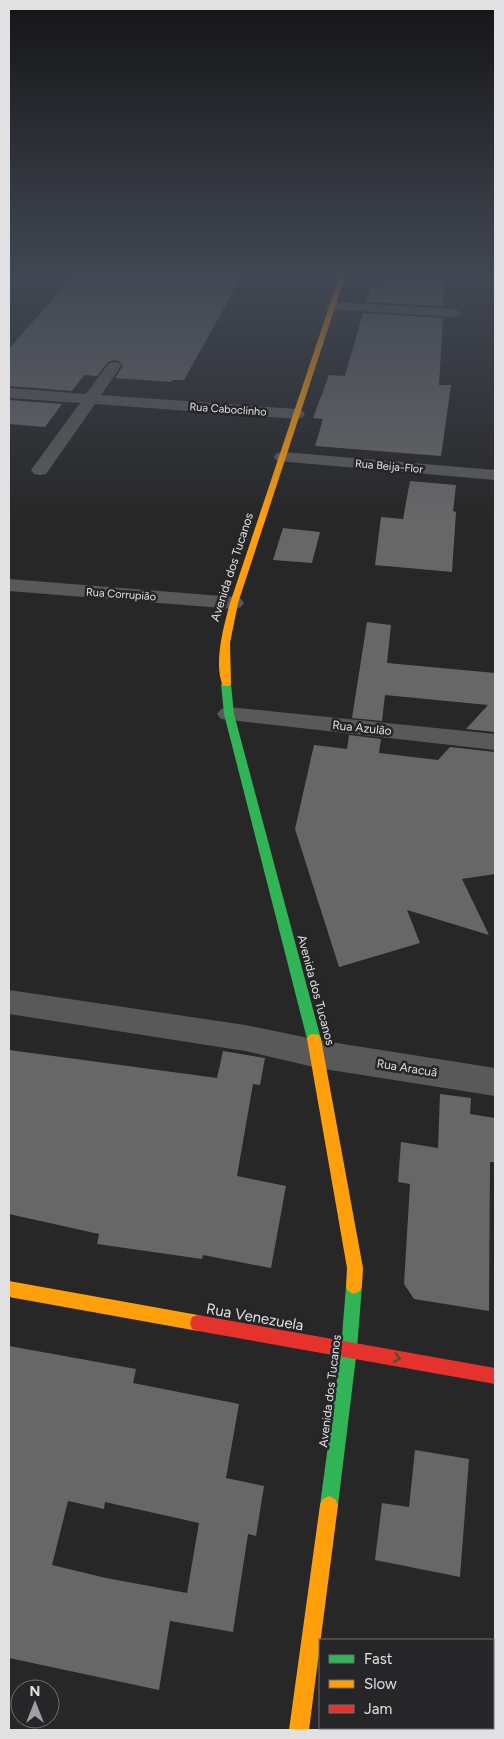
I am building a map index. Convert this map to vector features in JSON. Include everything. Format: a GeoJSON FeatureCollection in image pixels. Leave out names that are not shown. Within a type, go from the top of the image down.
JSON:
{"type":"FeatureCollection","features":[{"type":"Feature","properties":{"kind":"street","name":"Avenida dos Tucanos"},"geometry":{"type":"LineString","coordinates":[[299,1730],[350,1350],[355,1268],[318,1054],[229,714],[223,658],[226,632],[234,603],[316,358]]}},
{"type":"Feature","properties":{"kind":"street"},"geometry":{"type":"LineString","coordinates":[[40,470],[114,366]]}},
{"type":"Feature","properties":{"kind":"street","name":"Rua Caboclinho"},"geometry":{"type":"LineString","coordinates":[[9,393],[297,414]]}},
{"type":"Feature","properties":{"kind":"street","name":"Rua Beija-Flor"},"geometry":{"type":"LineString","coordinates":[[283,457],[495,475]]}},
{"type":"Feature","properties":{"kind":"street","name":"Rua Corrupião"},"geometry":{"type":"LineString","coordinates":[[9,585],[234,603]]}},
{"type":"Feature","properties":{"kind":"street","name":"Rua Azulão"},"geometry":{"type":"LineString","coordinates":[[229,714],[495,742]]}},
{"type":"Feature","properties":{"kind":"street","name":"Rua Aracuã"},"geometry":{"type":"LineString","coordinates":[[9,1002],[245,1038],[318,1054],[495,1082]]}},
{"type":"Feature","properties":{"kind":"street","name":"Rua Venezuela"},"geometry":{"type":"LineString","coordinates":[[9,1289],[495,1376]]}},
{"type":"Feature","properties":{"kind":"building"},"geometry":{"type":"Polygon","coordinates":[[[9,358],[196,358],[184,380],[172,380],[171,382],[115,378],[123,366],[119,361],[114,360],[108,362],[97,376],[84,375],[72,391],[9,386],[9,358]]]}},
{"type":"Feature","properties":{"kind":"building"},"geometry":{"type":"Polygon","coordinates":[[[350,358],[441,358],[439,385],[451,385],[441,456],[315,446],[323,419],[313,418],[329,375],[345,376],[350,358]]]}},
{"type":"Feature","properties":{"kind":"building"},"geometry":{"type":"Polygon","coordinates":[[[9,400],[62,404],[45,427],[9,424],[9,400]]]}},
{"type":"Feature","properties":{"kind":"building"},"geometry":{"type":"Polygon","coordinates":[[[410,481],[456,485],[453,511],[456,512],[452,572],[375,565],[381,517],[403,519],[410,481]]]}},
{"type":"Feature","properties":{"kind":"building"},"geometry":{"type":"Polygon","coordinates":[[[283,528],[320,532],[312,563],[273,560],[283,528]]]}},
{"type":"Feature","properties":{"kind":"building"},"geometry":{"type":"Polygon","coordinates":[[[367,622],[391,625],[387,663],[495,673],[495,732],[466,729],[488,705],[385,695],[382,721],[352,718],[367,622]]]}},
{"type":"Feature","properties":{"kind":"building"},"geometry":{"type":"Polygon","coordinates":[[[349,735],[381,739],[379,753],[438,760],[450,747],[495,752],[495,874],[462,879],[489,935],[407,910],[420,943],[339,967],[295,829],[314,745],[347,749],[349,735]]]}},
{"type":"Feature","properties":{"kind":"building"},"geometry":{"type":"Polygon","coordinates":[[[9,1050],[217,1078],[223,1051],[265,1058],[260,1085],[253,1084],[237,1176],[286,1186],[271,1268],[203,1255],[202,1259],[97,1244],[99,1234],[9,1214],[9,1050]]]}},
{"type":"Feature","properties":{"kind":"building"},"geometry":{"type":"Polygon","coordinates":[[[440,1094],[471,1098],[470,1114],[495,1118],[495,1162],[490,1162],[489,1311],[414,1299],[404,1284],[410,1184],[398,1182],[401,1142],[438,1148],[440,1094]]]}},
{"type":"Feature","properties":{"kind":"building"},"geometry":{"type":"Polygon","coordinates":[[[9,1346],[136,1369],[133,1383],[239,1404],[226,1478],[264,1486],[256,1536],[248,1534],[233,1632],[170,1621],[159,1690],[9,1658],[9,1346]],[[68,1501],[52,1565],[106,1578],[187,1593],[199,1523],[105,1502],[104,1509],[68,1501]]]}},
{"type":"Feature","properties":{"kind":"building"},"geometry":{"type":"Polygon","coordinates":[[[415,1450],[469,1459],[460,1577],[375,1560],[382,1503],[409,1507],[415,1450]]]}},
{"type":"Feature","properties":{"kind":"traffic: fast"},"geometry":{"type":"LineString","coordinates":[[226,684],[229,714],[314,1039]]}},
{"type":"Feature","properties":{"kind":"traffic: fast"},"geometry":{"type":"LineString","coordinates":[[329,1505],[349,1349],[354,1286]]}},
{"type":"Feature","properties":{"kind":"traffic: slow"},"geometry":{"type":"LineString","coordinates":[[226,684],[224,662],[234,603],[315,358]]}},
{"type":"Feature","properties":{"kind":"traffic: slow"},"geometry":{"type":"LineString","coordinates":[[314,1039],[355,1268],[354,1286]]}},
{"type":"Feature","properties":{"kind":"traffic: slow"},"geometry":{"type":"LineString","coordinates":[[9,1289],[198,1323]]}},
{"type":"Feature","properties":{"kind":"traffic: slow"},"geometry":{"type":"LineString","coordinates":[[299,1730],[329,1505]]}},
{"type":"Feature","properties":{"kind":"traffic: jam"},"geometry":{"type":"LineString","coordinates":[[198,1323],[495,1376]]}}]}
